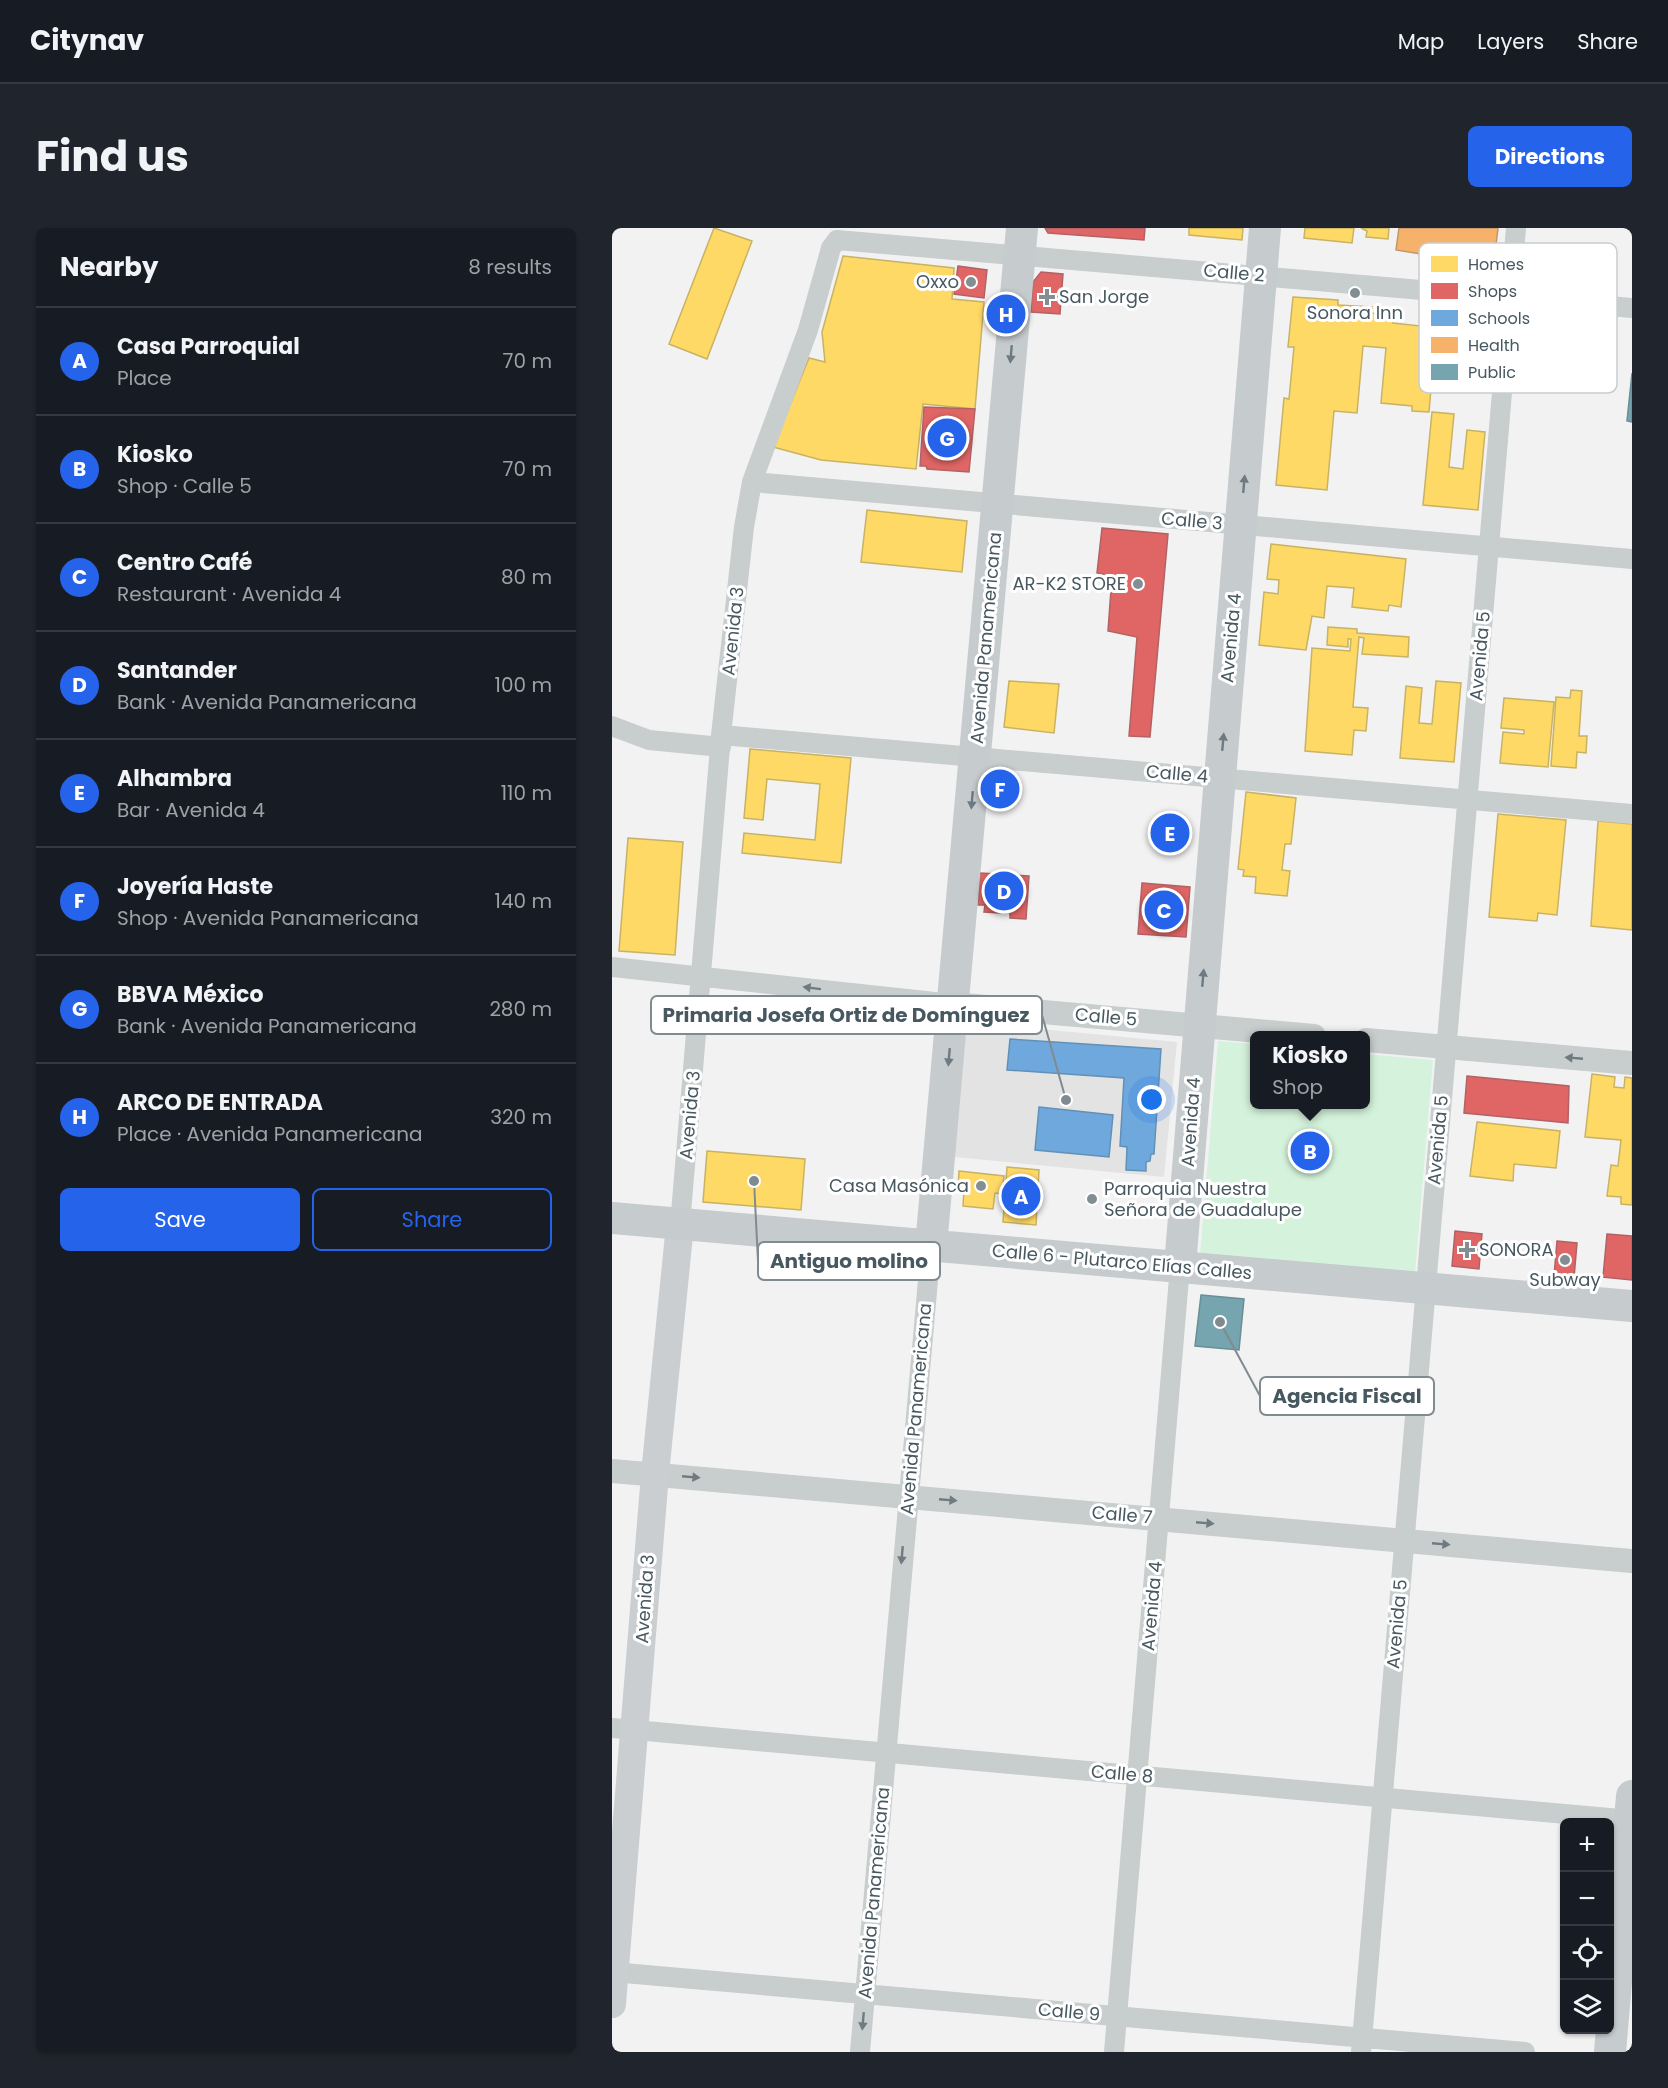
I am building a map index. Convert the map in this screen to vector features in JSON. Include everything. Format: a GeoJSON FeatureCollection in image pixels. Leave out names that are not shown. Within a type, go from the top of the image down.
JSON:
{"type":"FeatureCollection","features":[{"type":"Feature","properties":{"kind":"main road","name":"Avenida 4"},"geometry":{"type":"LineString","coordinates":[[1180,1266],[1265,228]]}},
{"type":"Feature","properties":{"kind":"main road","name":"Avenida Panamericana"},"geometry":{"type":"LineString","coordinates":[[931,1246],[1021,241]]}},
{"type":"Feature","properties":{"kind":"main road","name":"Calle 6 - Plutarco Elías Calles"},"geometry":{"type":"LineString","coordinates":[[612,1218],[1632,1306]]}},
{"type":"Feature","properties":{"kind":"main road","name":"Avenida 3"},"geometry":{"type":"LineString","coordinates":[[612,2004],[623,1729],[655,1474],[680,1225]]}},
{"type":"Feature","properties":{"kind":"main road"},"geometry":{"type":"LineString","coordinates":[[1610,2052],[1631,1812]]}},
{"type":"Feature","properties":{"kind":"street","name":"Avenida 5"},"geometry":{"type":"LineString","coordinates":[[1515,243],[1516,228]]}},
{"type":"Feature","properties":{"kind":"street","name":"Calle 2"},"geometry":{"type":"LineString","coordinates":[[837,240],[1021,241],[1261,275],[1419,289]]}},
{"type":"Feature","properties":{"kind":"street","name":"Avenida 3"},"geometry":{"type":"LineString","coordinates":[[680,1225],[721,741],[744,527],[752,482],[808,330],[831,248],[837,240]]}},
{"type":"Feature","properties":{"kind":"street","name":"Calle 2"},"geometry":{"type":"LineString","coordinates":[[1617,307],[1632,308]]}},
{"type":"Feature","properties":{"kind":"street","name":"Avenida 5"},"geometry":{"type":"LineString","coordinates":[[1362,2045],[1424,1288],[1447,1047],[1502,393]]}},
{"type":"Feature","properties":{"kind":"street","name":"Calle 3"},"geometry":{"type":"LineString","coordinates":[[752,482],[1632,559]]}},
{"type":"Feature","properties":{"kind":"street","name":"Calle 4"},"geometry":{"type":"LineString","coordinates":[[612,726],[649,740],[721,741],[976,757],[1632,814]]}},
{"type":"Feature","properties":{"kind":"street","name":"Calle 5"},"geometry":{"type":"LineString","coordinates":[[612,967],[954,1004],[1268,1031]]}},
{"type":"Feature","properties":{"kind":"street"},"geometry":{"type":"LineString","coordinates":[[1370,1040],[1632,1063]]}},
{"type":"Feature","properties":{"kind":"street","name":"Avenida Panamericana"},"geometry":{"type":"LineString","coordinates":[[860,2052],[907,1497],[931,1246]]}},
{"type":"Feature","properties":{"kind":"street","name":"Avenida 4"},"geometry":{"type":"LineString","coordinates":[[1114,2052],[1180,1266]]}},
{"type":"Feature","properties":{"kind":"street","name":"Calle 7"},"geometry":{"type":"LineString","coordinates":[[612,1471],[1632,1561]]}},
{"type":"Feature","properties":{"kind":"street","name":"Calle 8"},"geometry":{"type":"LineString","coordinates":[[623,1729],[1383,1798],[1631,1812]]}},
{"type":"Feature","properties":{"kind":"street","name":"Calle 9"},"geometry":{"type":"LineString","coordinates":[[614,1972],[1117,2016],[1362,2045],[1525,2052]]}},
{"type":"Feature","properties":{"kind":"shaded area"},"geometry":{"type":"Polygon","coordinates":[[[967,1022],[1177,1042],[1164,1177],[954,1157],[967,1022]]]}},
{"type":"Feature","properties":{"kind":"green space"},"geometry":{"type":"Polygon","coordinates":[[[1218,1041],[1250,1044],[1250,1109],[1370,1109],[1370,1054],[1433,1060],[1415,1274],[1200,1255],[1218,1041]]]}},
{"type":"Feature","properties":{"kind":"building: Homes"},"geometry":{"type":"Polygon","coordinates":[[[714,228],[752,241],[707,359],[669,344],[714,228]]]}},
{"type":"Feature","properties":{"kind":"building: Homes"},"geometry":{"type":"Polygon","coordinates":[[[1189,228],[1243,228],[1242,240],[1189,235],[1189,228]]]}},
{"type":"Feature","properties":{"kind":"building: Homes"},"geometry":{"type":"Polygon","coordinates":[[[1305,228],[1354,228],[1352,243],[1304,238],[1305,228]]]}},
{"type":"Feature","properties":{"kind":"building: Homes"},"geometry":{"type":"Polygon","coordinates":[[[1361,228],[1389,228],[1388,239],[1366,237],[1367,231],[1361,228]]]}},
{"type":"Feature","properties":{"kind":"building: Homes"},"geometry":{"type":"Polygon","coordinates":[[[843,256],[954,268],[952,299],[984,302],[975,409],[923,404],[916,469],[821,460],[773,447],[809,358],[825,362],[822,332],[843,256]]]}},
{"type":"Feature","properties":{"kind":"building: Homes"},"geometry":{"type":"Polygon","coordinates":[[[1293,297],[1338,300],[1338,305],[1372,307],[1371,313],[1394,314],[1393,323],[1419,326],[1419,393],[1431,393],[1429,412],[1412,411],[1412,406],[1381,403],[1386,348],[1363,346],[1357,413],[1334,411],[1327,490],[1276,485],[1284,398],[1289,399],[1294,347],[1288,347],[1293,297]]]}},
{"type":"Feature","properties":{"kind":"building: Homes"},"geometry":{"type":"Polygon","coordinates":[[[1432,412],[1454,414],[1449,467],[1463,469],[1467,430],[1485,432],[1478,510],[1423,505],[1432,412]]]}},
{"type":"Feature","properties":{"kind":"building: Homes"},"geometry":{"type":"Polygon","coordinates":[[[867,510],[967,521],[962,572],[861,562],[867,510]]]}},
{"type":"Feature","properties":{"kind":"building: Homes"},"geometry":{"type":"Polygon","coordinates":[[[1271,544],[1406,559],[1401,607],[1389,605],[1388,611],[1352,607],[1354,588],[1327,586],[1324,618],[1312,616],[1306,650],[1259,645],[1264,592],[1278,594],[1279,580],[1267,579],[1271,544]]]}},
{"type":"Feature","properties":{"kind":"building: Homes"},"geometry":{"type":"Polygon","coordinates":[[[1328,627],[1357,629],[1357,633],[1409,637],[1408,657],[1362,654],[1364,638],[1359,637],[1353,707],[1368,708],[1366,731],[1354,730],[1352,755],[1305,751],[1312,648],[1350,651],[1351,639],[1348,639],[1348,647],[1327,645],[1328,627]]]}},
{"type":"Feature","properties":{"kind":"building: Homes"},"geometry":{"type":"Polygon","coordinates":[[[1009,681],[1059,684],[1054,733],[1004,727],[1009,681]]]}},
{"type":"Feature","properties":{"kind":"building: Homes"},"geometry":{"type":"Polygon","coordinates":[[[1436,681],[1461,683],[1454,762],[1400,758],[1406,686],[1422,688],[1419,723],[1432,724],[1436,681]]]}},
{"type":"Feature","properties":{"kind":"building: Homes"},"geometry":{"type":"Polygon","coordinates":[[[1571,690],[1582,691],[1579,736],[1587,736],[1586,753],[1577,752],[1576,768],[1551,766],[1556,697],[1570,698],[1571,690]]]}},
{"type":"Feature","properties":{"kind":"building: Homes"},"geometry":{"type":"Polygon","coordinates":[[[1504,698],[1554,702],[1548,767],[1500,763],[1503,732],[1524,734],[1524,730],[1501,728],[1504,698]]]}},
{"type":"Feature","properties":{"kind":"building: Homes"},"geometry":{"type":"Polygon","coordinates":[[[750,749],[851,758],[841,863],[742,853],[744,833],[815,840],[820,784],[767,779],[763,820],[744,818],[750,749]]]}},
{"type":"Feature","properties":{"kind":"building: Homes"},"geometry":{"type":"Polygon","coordinates":[[[1246,792],[1296,798],[1291,844],[1285,844],[1282,870],[1290,871],[1287,896],[1255,893],[1256,877],[1243,876],[1244,870],[1238,869],[1246,792]]]}},
{"type":"Feature","properties":{"kind":"building: Homes"},"geometry":{"type":"Polygon","coordinates":[[[1498,814],[1566,820],[1557,915],[1538,913],[1537,921],[1489,917],[1498,814]]]}},
{"type":"Feature","properties":{"kind":"building: Homes"},"geometry":{"type":"Polygon","coordinates":[[[1598,821],[1632,824],[1632,930],[1591,926],[1598,821]]]}},
{"type":"Feature","properties":{"kind":"building: Homes"},"geometry":{"type":"Polygon","coordinates":[[[628,838],[683,842],[675,955],[619,951],[628,838]]]}},
{"type":"Feature","properties":{"kind":"building: Homes"},"geometry":{"type":"Polygon","coordinates":[[[1592,1074],[1615,1077],[1614,1087],[1624,1088],[1625,1077],[1632,1078],[1632,1205],[1621,1204],[1621,1197],[1607,1196],[1611,1165],[1618,1166],[1621,1140],[1585,1137],[1592,1074]]]}},
{"type":"Feature","properties":{"kind":"building: Homes"},"geometry":{"type":"Polygon","coordinates":[[[1477,1122],[1560,1131],[1556,1168],[1514,1164],[1513,1181],[1470,1176],[1477,1122]]]}},
{"type":"Feature","properties":{"kind":"building: Homes"},"geometry":{"type":"Polygon","coordinates":[[[707,1151],[805,1159],[801,1210],[703,1202],[707,1151]]]}},
{"type":"Feature","properties":{"kind":"building: Homes"},"geometry":{"type":"Polygon","coordinates":[[[1007,1167],[1039,1170],[1036,1225],[1003,1222],[1007,1167]]]}},
{"type":"Feature","properties":{"kind":"building: Homes","name":"Casa Masónica"},"geometry":{"type":"Polygon","coordinates":[[[959,1171],[1004,1176],[1002,1194],[995,1193],[993,1209],[963,1206],[964,1190],[958,1189],[959,1171]]]}},
{"type":"Feature","properties":{"kind":"building: Shops"},"geometry":{"type":"Polygon","coordinates":[[[1045,228],[1145,228],[1144,240],[1048,233],[1045,228]]]}},
{"type":"Feature","properties":{"kind":"building: Shops","name":"Oxxo"},"geometry":{"type":"Polygon","coordinates":[[[958,266],[987,270],[984,298],[954,294],[958,266]]]}},
{"type":"Feature","properties":{"kind":"building: Shops","name":"San Jorge"},"geometry":{"type":"Polygon","coordinates":[[[1041,272],[1063,274],[1060,314],[1031,312],[1033,282],[1041,272]]]}},
{"type":"Feature","properties":{"kind":"building: Shops"},"geometry":{"type":"Polygon","coordinates":[[[924,407],[975,409],[969,472],[927,469],[926,466],[920,466],[924,407]]]}},
{"type":"Feature","properties":{"kind":"building: Shops"},"geometry":{"type":"Polygon","coordinates":[[[1102,528],[1168,534],[1150,737],[1129,736],[1137,637],[1108,631],[1112,576],[1097,573],[1102,528]]]}},
{"type":"Feature","properties":{"kind":"building: Shops"},"geometry":{"type":"Polygon","coordinates":[[[980,873],[1029,876],[1026,919],[1010,918],[1010,910],[1000,910],[1000,913],[984,912],[985,905],[978,905],[980,873]]]}},
{"type":"Feature","properties":{"kind":"building: Shops"},"geometry":{"type":"Polygon","coordinates":[[[1142,883],[1190,887],[1186,937],[1138,934],[1142,883]]]}},
{"type":"Feature","properties":{"kind":"building: Shops"},"geometry":{"type":"Polygon","coordinates":[[[1467,1076],[1569,1086],[1568,1123],[1464,1113],[1467,1076]]]}},
{"type":"Feature","properties":{"kind":"building: Shops"},"geometry":{"type":"Polygon","coordinates":[[[1310,1137],[1319,1141],[1323,1150],[1319,1159],[1310,1163],[1301,1159],[1297,1150],[1301,1141],[1310,1137]]]}},
{"type":"Feature","properties":{"kind":"building: Shops","name":"SONORA"},"geometry":{"type":"Polygon","coordinates":[[[1455,1231],[1482,1234],[1479,1269],[1452,1266],[1455,1231]]]}},
{"type":"Feature","properties":{"kind":"building: Shops"},"geometry":{"type":"Polygon","coordinates":[[[1607,1234],[1632,1236],[1632,1280],[1603,1277],[1607,1234]]]}},
{"type":"Feature","properties":{"kind":"building: Shops","name":"Subway"},"geometry":{"type":"Polygon","coordinates":[[[1557,1241],[1577,1243],[1574,1278],[1554,1276],[1557,1241]]]}},
{"type":"Feature","properties":{"kind":"building: Schools"},"geometry":{"type":"Polygon","coordinates":[[[1010,1039],[1161,1049],[1154,1154],[1151,1154],[1150,1161],[1146,1162],[1146,1171],[1126,1170],[1127,1147],[1120,1146],[1124,1078],[1007,1070],[1010,1039]]]}},
{"type":"Feature","properties":{"kind":"building: Schools"},"geometry":{"type":"Polygon","coordinates":[[[1039,1107],[1113,1115],[1109,1157],[1035,1150],[1039,1107]]]}},
{"type":"Feature","properties":{"kind":"building: Health"},"geometry":{"type":"Polygon","coordinates":[[[1399,228],[1498,228],[1496,243],[1419,243],[1419,254],[1396,250],[1399,228]]]}},
{"type":"Feature","properties":{"kind":"building: Public"},"geometry":{"type":"Polygon","coordinates":[[[1632,373],[1632,422],[1627,421],[1632,373]]]}},
{"type":"Feature","properties":{"kind":"building: Public"},"geometry":{"type":"Polygon","coordinates":[[[1201,1295],[1244,1299],[1239,1350],[1195,1346],[1201,1295]]]}},
{"type":"Feature","properties":{"kind":"place","name":"Oxxo"},"geometry":{"type":"Point","coordinates":[971,282]}},
{"type":"Feature","properties":{"kind":"place","name":"Sonora Inn"},"geometry":{"type":"Point","coordinates":[1355,293]}},
{"type":"Feature","properties":{"kind":"place","name":"San Jorge"},"geometry":{"type":"Point","coordinates":[1047,297]}},
{"type":"Feature","properties":{"kind":"place","name":"ARCO DE ENTRADA"},"geometry":{"type":"Point","coordinates":[1006,314]}},
{"type":"Feature","properties":{"kind":"place","name":"BBVA México"},"geometry":{"type":"Point","coordinates":[947,438]}},
{"type":"Feature","properties":{"kind":"place","name":"AR-K2 STORE"},"geometry":{"type":"Point","coordinates":[1138,584]}},
{"type":"Feature","properties":{"kind":"place","name":"Joyería Haste"},"geometry":{"type":"Point","coordinates":[1000,789]}},
{"type":"Feature","properties":{"kind":"place","name":"Alhambra"},"geometry":{"type":"Point","coordinates":[1170,833]}},
{"type":"Feature","properties":{"kind":"place","name":"Santander"},"geometry":{"type":"Point","coordinates":[1004,891]}},
{"type":"Feature","properties":{"kind":"place","name":"Centro Café"},"geometry":{"type":"Point","coordinates":[1164,910]}},
{"type":"Feature","properties":{"kind":"place","name":"Primaria Josefa Ortiz de Domínguez"},"geometry":{"type":"Point","coordinates":[1066,1100]}},
{"type":"Feature","properties":{"kind":"place","name":"Kiosko"},"geometry":{"type":"Point","coordinates":[1310,1151]}},
{"type":"Feature","properties":{"kind":"place","name":"Antiguo molino"},"geometry":{"type":"Point","coordinates":[754,1181]}},
{"type":"Feature","properties":{"kind":"place","name":"Casa Masónica"},"geometry":{"type":"Point","coordinates":[981,1186]}},
{"type":"Feature","properties":{"kind":"place","name":"Casa Parroquial"},"geometry":{"type":"Point","coordinates":[1021,1196]}},
{"type":"Feature","properties":{"kind":"place","name":"Parroquia Nuestra Señora de Guadalupe"},"geometry":{"type":"Point","coordinates":[1092,1199]}},
{"type":"Feature","properties":{"kind":"place","name":"SONORA"},"geometry":{"type":"Point","coordinates":[1467,1250]}},
{"type":"Feature","properties":{"kind":"place","name":"Subway"},"geometry":{"type":"Point","coordinates":[1565,1260]}},
{"type":"Feature","properties":{"kind":"place","name":"Agencia Fiscal"},"geometry":{"type":"Point","coordinates":[1220,1322]}}]}
